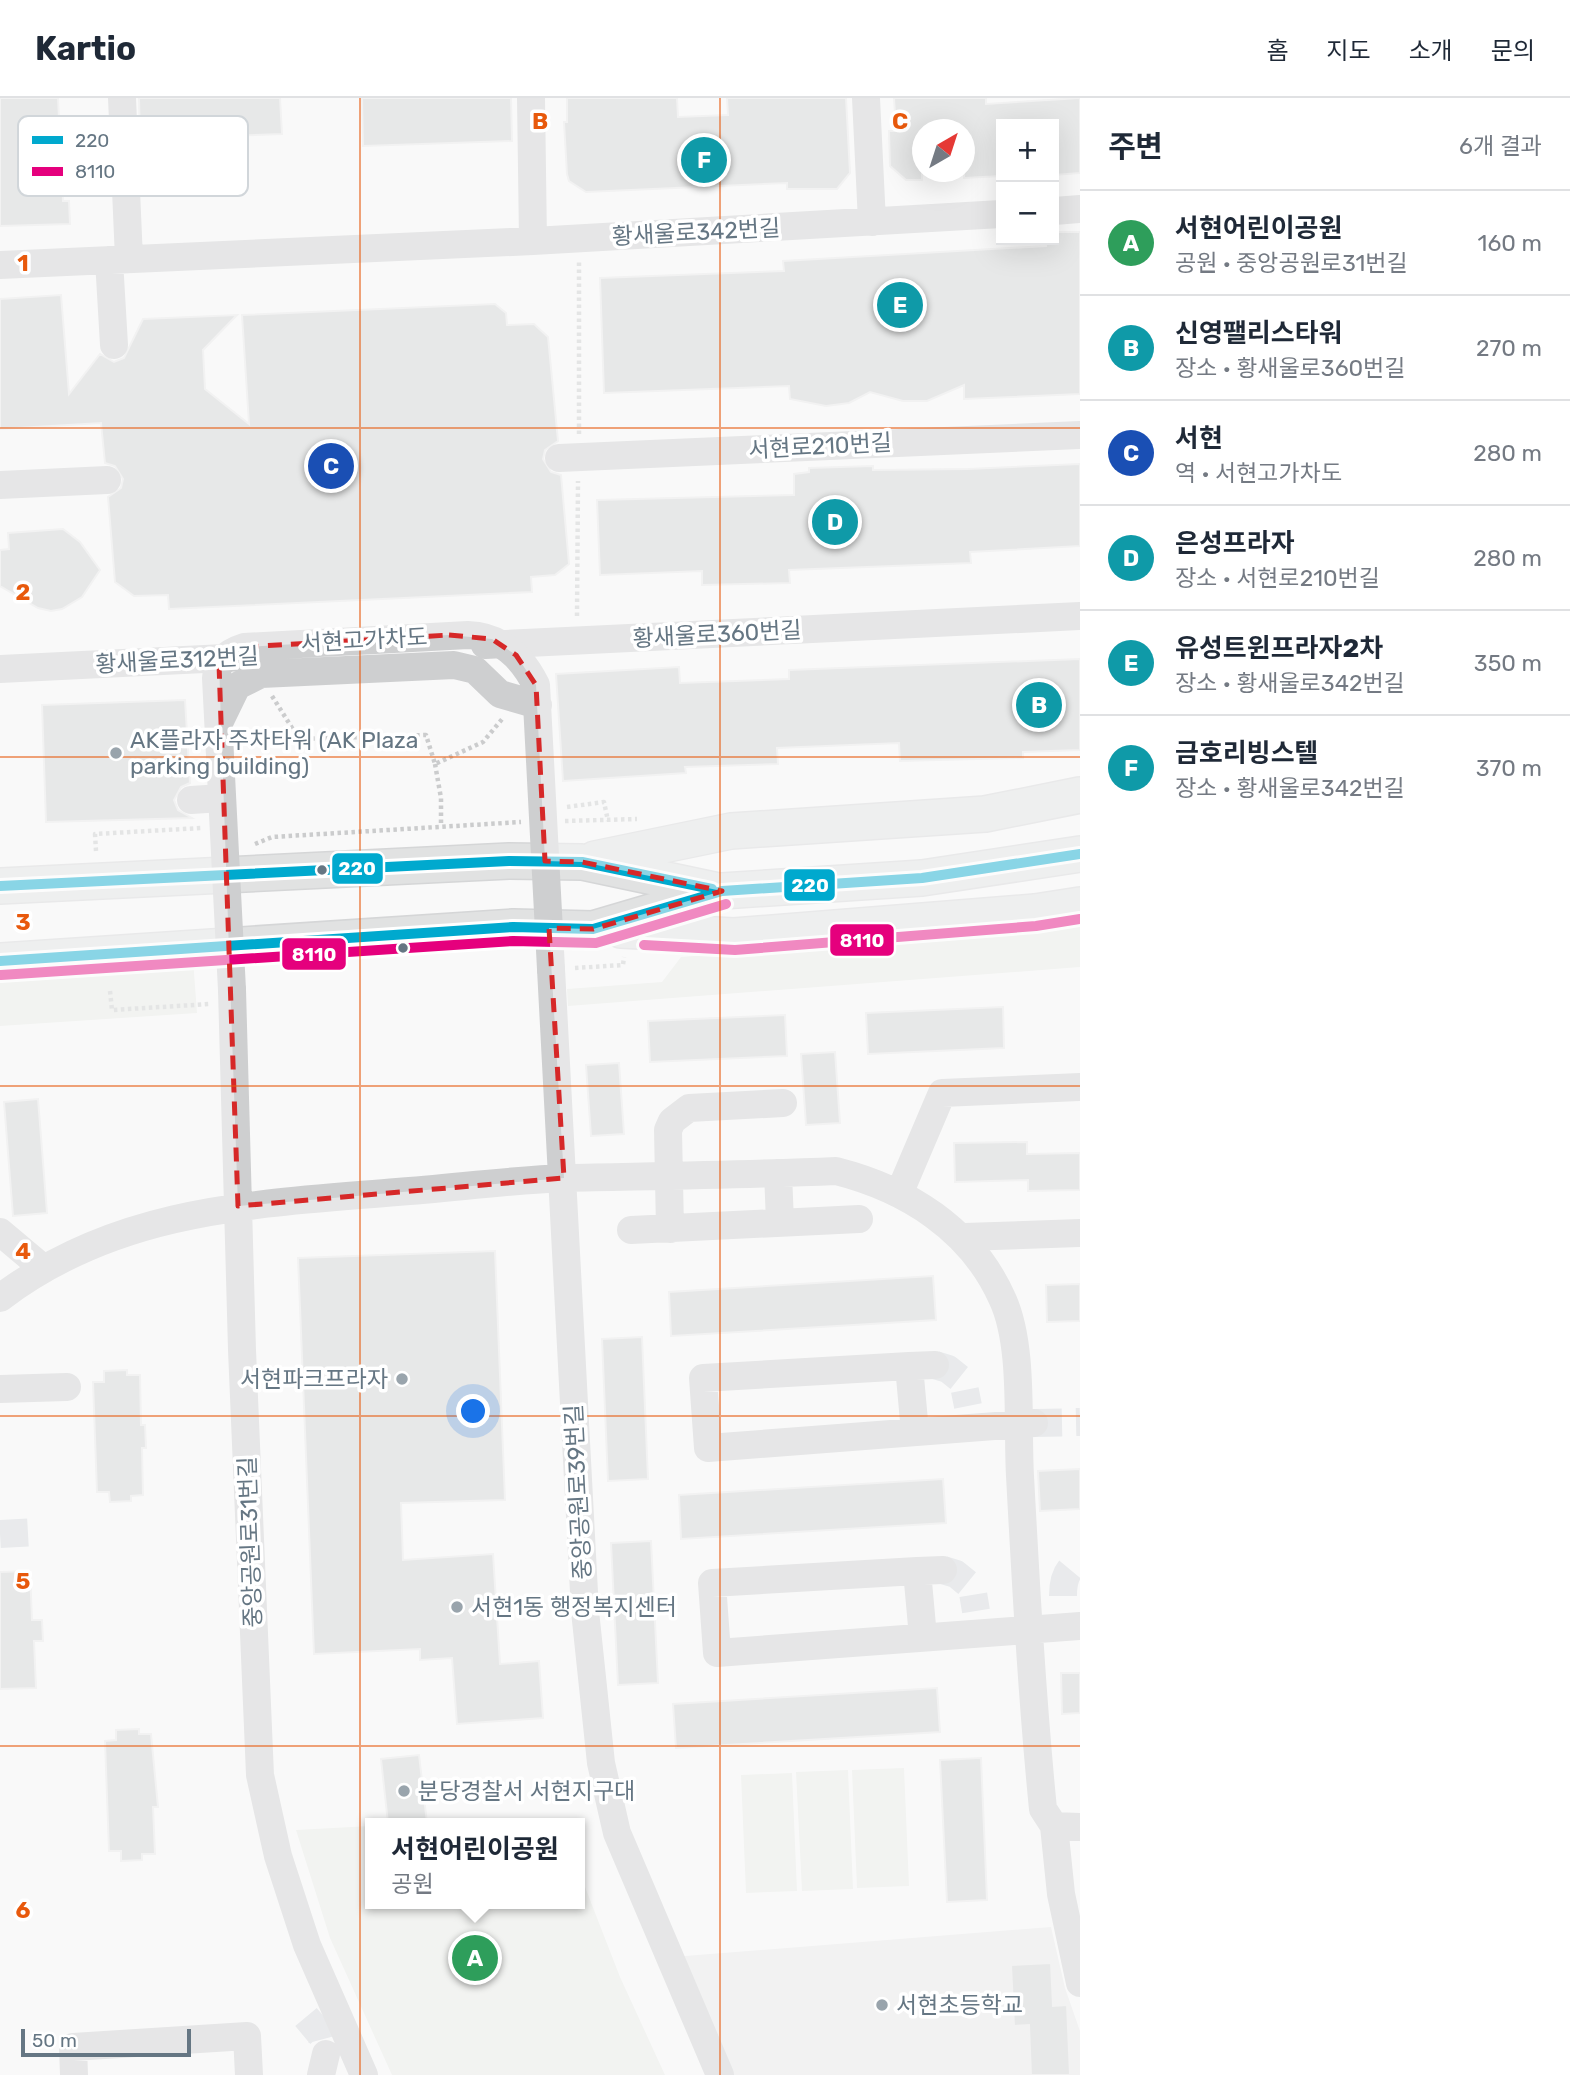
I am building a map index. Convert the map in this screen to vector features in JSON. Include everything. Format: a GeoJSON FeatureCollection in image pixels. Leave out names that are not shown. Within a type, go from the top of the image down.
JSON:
{"type":"FeatureCollection","features":[{"type":"Feature","properties":{"kind":"main road"},"geometry":{"type":"LineString","coordinates":[[582,862],[731,831],[985,814],[1080,795]]}},
{"type":"Feature","properties":{"kind":"main road"},"geometry":{"type":"LineString","coordinates":[[593,929],[722,891],[922,878],[1080,854]]}},
{"type":"Feature","properties":{"kind":"main road"},"geometry":{"type":"LineString","coordinates":[[0,886],[495,861],[582,862],[722,891]]}},
{"type":"Feature","properties":{"kind":"main road"},"geometry":{"type":"LineString","coordinates":[[0,961],[513,928],[734,936],[1021,913],[1080,905]]}},
{"type":"Feature","properties":{"kind":"street"},"geometry":{"type":"LineString","coordinates":[[122,98],[122,116]]}},
{"type":"Feature","properties":{"kind":"street"},"geometry":{"type":"LineString","coordinates":[[531,98],[533,241]]}},
{"type":"Feature","properties":{"kind":"street"},"geometry":{"type":"LineString","coordinates":[[866,98],[872,222]]}},
{"type":"Feature","properties":{"kind":"street"},"geometry":{"type":"LineString","coordinates":[[114,345],[120,196]]}},
{"type":"Feature","properties":{"kind":"street"},"geometry":{"type":"LineString","coordinates":[[1059,211],[1080,209]]}},
{"type":"Feature","properties":{"kind":"street","name":"황새울로342번길"},"geometry":{"type":"LineString","coordinates":[[0,265],[533,241],[996,214]]}},
{"type":"Feature","properties":{"kind":"street","name":"서현로210번길"},"geometry":{"type":"LineString","coordinates":[[559,458],[1080,435]]}},
{"type":"Feature","properties":{"kind":"street"},"geometry":{"type":"LineString","coordinates":[[0,485],[107,480]]}},
{"type":"Feature","properties":{"kind":"street","name":"황새울로360번길"},"geometry":{"type":"LineString","coordinates":[[354,651],[1080,617]]}},
{"type":"Feature","properties":{"kind":"street","name":"서현고가차도"},"geometry":{"type":"LineString","coordinates":[[223,997],[222,798],[216,670],[228,654],[244,648],[479,635],[503,645],[527,668],[536,685],[561,968]]}},
{"type":"Feature","properties":{"kind":"street","name":"황새울로312번길"},"geometry":{"type":"LineString","coordinates":[[0,669],[354,651]]}},
{"type":"Feature","properties":{"kind":"street"},"geometry":{"type":"LineString","coordinates":[[218,726],[237,686],[261,674],[454,665],[475,670],[500,694],[538,705]]}},
{"type":"Feature","properties":{"kind":"street"},"geometry":{"type":"LineString","coordinates":[[191,800],[222,798]]}},
{"type":"Feature","properties":{"kind":"street","name":"중앙공원로39번길"},"geometry":{"type":"LineString","coordinates":[[561,968],[564,1178],[583,1585],[601,1763],[617,1833],[720,2075]]}},
{"type":"Feature","properties":{"kind":"street","name":"중앙공원로31번길"},"geometry":{"type":"LineString","coordinates":[[223,997],[238,1206],[260,1775],[278,1856],[307,1945],[364,2075]]}},
{"type":"Feature","properties":{"kind":"street"},"geometry":{"type":"LineString","coordinates":[[899,1194],[942,1093],[1080,1087]]}},
{"type":"Feature","properties":{"kind":"street"},"geometry":{"type":"LineString","coordinates":[[670,1228],[668,1130],[680,1114],[689,1108],[783,1103]]}},
{"type":"Feature","properties":{"kind":"street"},"geometry":{"type":"LineString","coordinates":[[0,1298],[44,1269],[103,1238],[183,1216],[238,1206],[564,1178],[836,1171],[868,1179],[899,1194],[964,1237],[990,1274],[1014,1329],[1026,1423],[1029,1629],[1042,1809],[1067,1826],[1061,1894],[1078,1971]]}},
{"type":"Feature","properties":{"kind":"street"},"geometry":{"type":"LineString","coordinates":[[778,1173],[780,1223]]}},
{"type":"Feature","properties":{"kind":"street"},"geometry":{"type":"LineString","coordinates":[[631,1230],[859,1219]]}},
{"type":"Feature","properties":{"kind":"street"},"geometry":{"type":"LineString","coordinates":[[0,1232],[44,1269]]}},
{"type":"Feature","properties":{"kind":"street"},"geometry":{"type":"LineString","coordinates":[[964,1237],[1080,1233]]}},
{"type":"Feature","properties":{"kind":"street"},"geometry":{"type":"LineString","coordinates":[[915,1432],[922,1366],[703,1378],[708,1448],[915,1432],[1026,1423]]}},
{"type":"Feature","properties":{"kind":"street"},"geometry":{"type":"LineString","coordinates":[[0,1389],[67,1387]]}},
{"type":"Feature","properties":{"kind":"street"},"geometry":{"type":"LineString","coordinates":[[923,1637],[930,1570],[712,1583],[717,1653],[1080,1626]]}},
{"type":"Feature","properties":{"kind":"street"},"geometry":{"type":"LineString","coordinates":[[75,2075],[73,2047],[247,2036],[249,2075]]}},
{"type":"Feature","properties":{"kind":"path"},"geometry":{"type":"LineString","coordinates":[[269,692],[299,739],[426,734],[441,798],[441,825]]}},
{"type":"Feature","properties":{"kind":"path"},"geometry":{"type":"LineString","coordinates":[[435,764],[483,742],[503,719],[502,707]]}},
{"type":"Feature","properties":{"kind":"path"},"geometry":{"type":"LineString","coordinates":[[559,808],[604,802],[608,821]]}},
{"type":"Feature","properties":{"kind":"path"},"geometry":{"type":"LineString","coordinates":[[96,851],[96,834],[202,828]]}},
{"type":"Feature","properties":{"kind":"path"},"geometry":{"type":"LineString","coordinates":[[561,968],[623,965]]}},
{"type":"Feature","properties":{"kind":"path"},"geometry":{"type":"LineString","coordinates":[[110,991],[112,1010],[223,997]]}},
{"type":"Feature","properties":{"kind":"highlighted area"},"geometry":{"type":"Polygon","coordinates":[[[449,635],[492,639],[516,655],[536,685],[545,861],[582,862],[722,891],[593,929],[549,928],[564,1178],[238,1206],[219,664],[244,647],[449,635]]]}},
{"type":"Feature","properties":{"kind":"shaded area"},"geometry":{"type":"Polygon","coordinates":[[[1080,924],[1080,967],[568,1006],[567,989],[662,982],[681,957],[1080,924]]]}},
{"type":"Feature","properties":{"kind":"shaded area"},"geometry":{"type":"Polygon","coordinates":[[[193,959],[197,1013],[0,1026],[0,972],[193,959]]]}},
{"type":"Feature","properties":{"kind":"shaded area"},"geometry":{"type":"Polygon","coordinates":[[[904,1768],[909,1886],[857,1888],[852,1770],[904,1768]]]}},
{"type":"Feature","properties":{"kind":"shaded area"},"geometry":{"type":"Polygon","coordinates":[[[848,1770],[853,1889],[802,1891],[796,1772],[848,1770]]]}},
{"type":"Feature","properties":{"kind":"shaded area"},"geometry":{"type":"Polygon","coordinates":[[[792,1773],[797,1891],[746,1893],[741,1775],[792,1773]]]}},
{"type":"Feature","properties":{"kind":"shaded area"},"geometry":{"type":"Polygon","coordinates":[[[365,1826],[365,1909],[585,1909],[585,1887],[620,1977],[665,2075],[392,2075],[330,1938],[296,1830],[365,1826]]]}},
{"type":"Feature","properties":{"kind":"shaded area","name":"서현초등학교"},"geometry":{"type":"Polygon","coordinates":[[[1051,1927],[1065,1988],[1080,2031],[1080,2075],[723,2075],[672,1957],[1051,1927]]]}},
{"type":"Feature","properties":{"kind":"building"},"geometry":{"type":"Polygon","coordinates":[[[0,98],[58,98],[59,116],[18,116],[18,196],[63,196],[63,201],[69,201],[70,224],[0,226],[0,98]]]}},
{"type":"Feature","properties":{"kind":"building"},"geometry":{"type":"Polygon","coordinates":[[[139,98],[280,98],[282,134],[248,135],[248,116],[139,116],[139,98]]]}},
{"type":"Feature","properties":{"kind":"building"},"geometry":{"type":"Polygon","coordinates":[[[362,98],[511,98],[512,141],[363,146],[362,98]]]}},
{"type":"Feature","properties":{"kind":"building"},"geometry":{"type":"Polygon","coordinates":[[[567,98],[677,98],[678,117],[728,115],[727,98],[846,98],[850,173],[837,189],[787,189],[787,183],[586,192],[569,181],[567,174],[564,122],[567,122],[567,98]]]}},
{"type":"Feature","properties":{"kind":"building"},"geometry":{"type":"Polygon","coordinates":[[[894,98],[986,98],[986,104],[1080,98],[1080,173],[1059,175],[1059,119],[996,119],[996,176],[975,177],[975,119],[912,119],[912,180],[906,180],[890,166],[889,131],[896,131],[894,98]]]}},
{"type":"Feature","properties":{"kind":"building"},"geometry":{"type":"Polygon","coordinates":[[[1059,232],[1080,232],[1080,394],[964,399],[964,385],[927,401],[903,401],[870,392],[849,403],[826,406],[790,399],[789,386],[604,393],[600,278],[784,271],[783,261],[1059,245],[1059,232]]]}},
{"type":"Feature","properties":{"kind":"building"},"geometry":{"type":"Polygon","coordinates":[[[61,295],[69,394],[100,354],[114,362],[124,358],[143,319],[237,315],[203,350],[205,389],[249,424],[242,315],[495,304],[506,313],[507,325],[534,324],[548,337],[558,441],[545,450],[543,459],[551,472],[561,475],[569,564],[555,575],[531,577],[532,592],[169,609],[168,595],[134,596],[115,582],[108,497],[121,488],[123,479],[115,466],[105,463],[101,423],[0,429],[0,299],[61,295]]]}},
{"type":"Feature","properties":{"kind":"building"},"geometry":{"type":"Polygon","coordinates":[[[1080,464],[1080,546],[970,552],[971,563],[789,570],[790,583],[702,585],[702,571],[600,575],[597,500],[794,495],[794,474],[809,472],[809,468],[873,466],[873,470],[968,469],[1080,464]]]}},
{"type":"Feature","properties":{"kind":"building"},"geometry":{"type":"Polygon","coordinates":[[[63,529],[80,542],[100,570],[82,597],[62,609],[51,611],[38,608],[0,586],[0,550],[9,549],[8,533],[63,529]]]}},
{"type":"Feature","properties":{"kind":"building"},"geometry":{"type":"Polygon","coordinates":[[[1080,659],[1080,750],[1023,752],[1023,758],[900,761],[899,743],[777,748],[778,764],[685,767],[686,773],[563,781],[556,674],[679,667],[680,683],[789,679],[789,670],[1080,659]]]}},
{"type":"Feature","properties":{"kind":"building","name":"AK플라자 주차타워 (AK Plaza parking building)"},"geometry":{"type":"Polygon","coordinates":[[[185,700],[190,783],[181,787],[174,800],[178,810],[192,818],[46,822],[42,705],[185,700]]]}},
{"type":"Feature","properties":{"kind":"building"},"geometry":{"type":"Polygon","coordinates":[[[1003,1007],[1004,1048],[868,1054],[866,1013],[1003,1007]]]}},
{"type":"Feature","properties":{"kind":"building"},"geometry":{"type":"Polygon","coordinates":[[[785,1015],[787,1056],[650,1062],[648,1021],[785,1015]]]}},
{"type":"Feature","properties":{"kind":"building"},"geometry":{"type":"Polygon","coordinates":[[[835,1052],[840,1123],[806,1125],[801,1054],[835,1052]]]}},
{"type":"Feature","properties":{"kind":"building"},"geometry":{"type":"Polygon","coordinates":[[[619,1063],[624,1134],[591,1136],[586,1065],[619,1063]]]}},
{"type":"Feature","properties":{"kind":"building"},"geometry":{"type":"Polygon","coordinates":[[[38,1099],[47,1213],[13,1216],[4,1102],[38,1099]]]}},
{"type":"Feature","properties":{"kind":"building"},"geometry":{"type":"Polygon","coordinates":[[[1027,1142],[1027,1154],[1080,1153],[1080,1190],[1028,1191],[1028,1180],[955,1182],[954,1143],[1027,1142]]]}},
{"type":"Feature","properties":{"kind":"building","name":"서현파크프라자"},"geometry":{"type":"Polygon","coordinates":[[[495,1251],[505,1500],[401,1503],[403,1560],[493,1554],[500,1664],[539,1661],[543,1718],[457,1724],[452,1658],[420,1660],[420,1649],[314,1654],[298,1258],[495,1251]]]}},
{"type":"Feature","properties":{"kind":"building"},"geometry":{"type":"Polygon","coordinates":[[[933,1276],[936,1320],[671,1336],[669,1292],[933,1276]]]}},
{"type":"Feature","properties":{"kind":"building"},"geometry":{"type":"Polygon","coordinates":[[[1080,1284],[1080,1321],[1047,1322],[1046,1285],[1080,1284]]]}},
{"type":"Feature","properties":{"kind":"building"},"geometry":{"type":"Polygon","coordinates":[[[642,1337],[648,1479],[608,1481],[602,1339],[642,1337]]]}},
{"type":"Feature","properties":{"kind":"building"},"geometry":{"type":"Polygon","coordinates":[[[127,1370],[127,1375],[140,1375],[141,1425],[145,1425],[146,1448],[142,1448],[143,1495],[131,1496],[131,1501],[110,1502],[109,1492],[97,1492],[93,1382],[104,1382],[104,1371],[127,1370]]]}},
{"type":"Feature","properties":{"kind":"building"},"geometry":{"type":"Polygon","coordinates":[[[1080,1469],[1080,1509],[1040,1511],[1038,1471],[1080,1469]]]}},
{"type":"Feature","properties":{"kind":"building"},"geometry":{"type":"Polygon","coordinates":[[[943,1479],[946,1523],[681,1539],[679,1495],[943,1479]]]}},
{"type":"Feature","properties":{"kind":"building"},"geometry":{"type":"Polygon","coordinates":[[[651,1541],[658,1683],[618,1685],[611,1543],[651,1541]]]}},
{"type":"Feature","properties":{"kind":"building"},"geometry":{"type":"Polygon","coordinates":[[[30,1571],[32,1620],[42,1620],[43,1641],[34,1641],[36,1688],[0,1689],[0,1572],[30,1571]]]}},
{"type":"Feature","properties":{"kind":"building"},"geometry":{"type":"Polygon","coordinates":[[[1061,1673],[1080,1673],[1080,1713],[1062,1714],[1061,1673]]]}},
{"type":"Feature","properties":{"kind":"building"},"geometry":{"type":"Polygon","coordinates":[[[937,1688],[940,1732],[676,1748],[673,1704],[937,1688]]]}},
{"type":"Feature","properties":{"kind":"building"},"geometry":{"type":"Polygon","coordinates":[[[139,1729],[139,1734],[151,1734],[158,1807],[153,1807],[155,1854],[142,1854],[142,1860],[121,1861],[121,1851],[109,1851],[105,1741],[116,1740],[116,1730],[139,1729]]]}},
{"type":"Feature","properties":{"kind":"building","name":"분당경찰서 서현지구대"},"geometry":{"type":"Polygon","coordinates":[[[419,1755],[426,1818],[387,1818],[381,1759],[419,1755]]]}},
{"type":"Feature","properties":{"kind":"building"},"geometry":{"type":"Polygon","coordinates":[[[981,1758],[987,1900],[947,1902],[940,1760],[981,1758]]]}},
{"type":"Feature","properties":{"kind":"building"},"geometry":{"type":"Polygon","coordinates":[[[1051,1963],[1053,2006],[1067,2005],[1070,2075],[1031,2075],[1029,2025],[1014,2026],[1011,1965],[1051,1963]]]}},
{"type":"Feature","properties":{"kind":"tunnel"},"geometry":{"type":"LineString","coordinates":[[935,1365],[948,1369],[963,1381],[968,1406]]}},
{"type":"Feature","properties":{"kind":"tunnel"},"geometry":{"type":"LineString","coordinates":[[1034,1423],[1080,1422]]}},
{"type":"Feature","properties":{"kind":"tunnel"},"geometry":{"type":"LineString","coordinates":[[0,1534],[35,1532]]}},
{"type":"Feature","properties":{"kind":"tunnel"},"geometry":{"type":"LineString","coordinates":[[1063,1596],[1066,1576],[1080,1561]]}},
{"type":"Feature","properties":{"kind":"tunnel"},"geometry":{"type":"LineString","coordinates":[[943,1570],[956,1574],[972,1587],[976,1611]]}},
{"type":"Feature","properties":{"kind":"tunnel"},"geometry":{"type":"LineString","coordinates":[[306,2017],[321,2035],[326,2054]]}},
{"type":"Feature","properties":{"kind":"transit line","name":"220"},"geometry":{"type":"LineString","coordinates":[[0,961],[513,927],[593,929],[722,891],[922,878],[1080,854]]}},
{"type":"Feature","properties":{"kind":"transit line","name":"220"},"geometry":{"type":"LineString","coordinates":[[0,886],[509,861],[582,862],[712,889]]}},
{"type":"Feature","properties":{"kind":"transit line","name":"8110"},"geometry":{"type":"LineString","coordinates":[[1,975],[513,941],[596,943],[726,904]]}},
{"type":"Feature","properties":{"kind":"transit line","name":"8110"},"geometry":{"type":"LineString","coordinates":[[644,945],[735,950],[1036,926],[1080,919]]}},
{"type":"Feature","properties":{"kind":"place","name":"금호리빙스텔"},"geometry":{"type":"Point","coordinates":[704,160]}},
{"type":"Feature","properties":{"kind":"place","name":"유성트윈프라자2차"},"geometry":{"type":"Point","coordinates":[900,305]}},
{"type":"Feature","properties":{"kind":"place","name":"서현"},"geometry":{"type":"Point","coordinates":[331,466]}},
{"type":"Feature","properties":{"kind":"place","name":"은성프라자"},"geometry":{"type":"Point","coordinates":[835,522]}},
{"type":"Feature","properties":{"kind":"place","name":"신영팰리스타워"},"geometry":{"type":"Point","coordinates":[1039,705]}},
{"type":"Feature","properties":{"kind":"place","name":"AK플라자 주차타워 (AK Plaza parking building)"},"geometry":{"type":"Point","coordinates":[116,753]}},
{"type":"Feature","properties":{"kind":"place","name":"서현파크프라자"},"geometry":{"type":"Point","coordinates":[402,1379]}},
{"type":"Feature","properties":{"kind":"place","name":"서현1동 행정복지센터"},"geometry":{"type":"Point","coordinates":[457,1607]}},
{"type":"Feature","properties":{"kind":"place","name":"분당경찰서 서현지구대"},"geometry":{"type":"Point","coordinates":[404,1791]}},
{"type":"Feature","properties":{"kind":"place","name":"서현어린이공원"},"geometry":{"type":"Point","coordinates":[475,1958]}},
{"type":"Feature","properties":{"kind":"place","name":"서현초등학교"},"geometry":{"type":"Point","coordinates":[882,2005]}}]}
